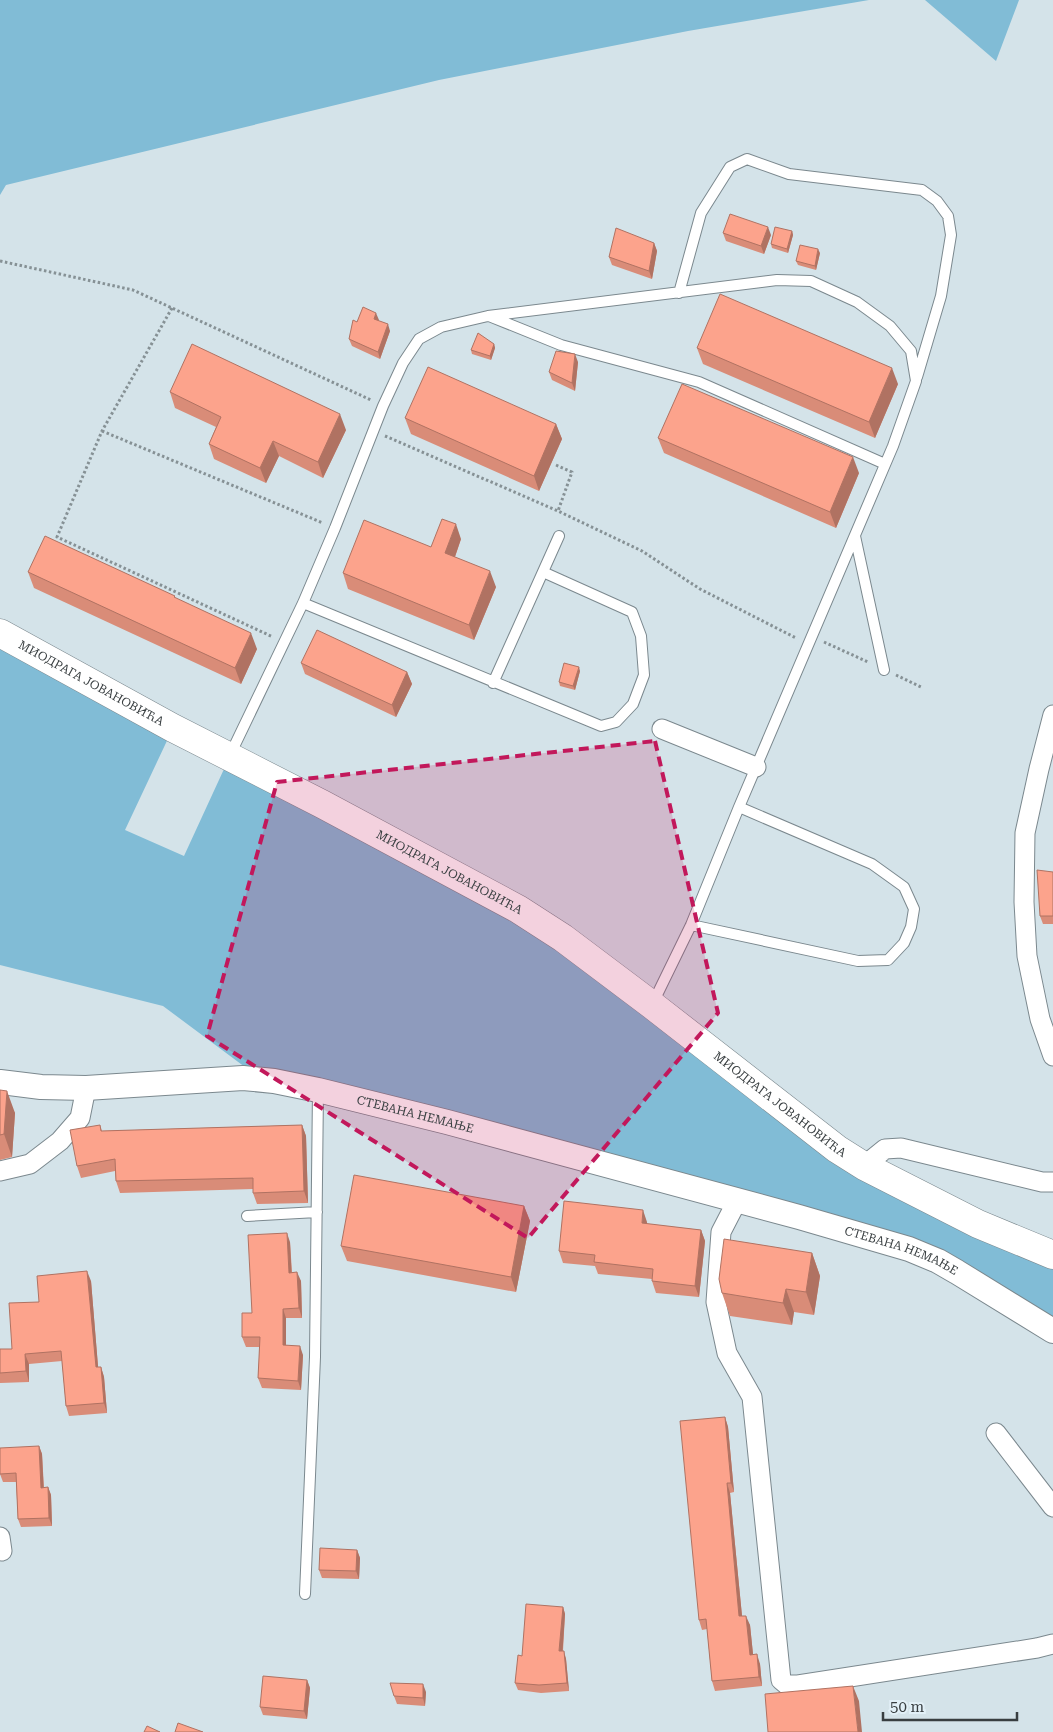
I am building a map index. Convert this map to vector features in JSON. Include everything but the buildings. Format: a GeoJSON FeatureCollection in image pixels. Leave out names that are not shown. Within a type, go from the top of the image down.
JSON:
{"type":"FeatureCollection","features":[{"type":"Feature","properties":{"kind":"main road","name":"МИОДРАГА ЈОВАНОВИЋА"},"geometry":{"type":"LineString","coordinates":[[0,633],[173,728],[408,849],[518,909],[563,938],[652,1005],[816,1134],[864,1166],[978,1224],[1053,1255]]}},
{"type":"Feature","properties":{"kind":"street"},"geometry":{"type":"LineString","coordinates":[[1053,715],[1039,769],[1026,833],[1024,902],[1026,956],[1040,1019],[1053,1056]]}},
{"type":"Feature","properties":{"kind":"street"},"geometry":{"type":"LineString","coordinates":[[662,730],[756,767]]}},
{"type":"Feature","properties":{"kind":"street","name":"СТЕВАНА НЕМАЊЕ"},"geometry":{"type":"LineString","coordinates":[[0,1082],[42,1087],[86,1088],[243,1078],[274,1081],[318,1090],[456,1124],[799,1217],[922,1254],[957,1272],[1053,1331]]}},
{"type":"Feature","properties":{"kind":"street"},"geometry":{"type":"LineString","coordinates":[[0,1171],[30,1164],[60,1141],[80,1118],[86,1088]]}},
{"type":"Feature","properties":{"kind":"street"},"geometry":{"type":"LineString","coordinates":[[864,1166],[885,1149],[901,1148],[1042,1182],[1053,1182]]}},
{"type":"Feature","properties":{"kind":"street"},"geometry":{"type":"LineString","coordinates":[[737,1201],[721,1232],[716,1302],[727,1353],[752,1397],[780,1680],[787,1685],[798,1685],[1045,1646]]}},
{"type":"Feature","properties":{"kind":"street"},"geometry":{"type":"LineString","coordinates":[[996,1433],[1053,1507]]}},
{"type":"Feature","properties":{"kind":"lane"},"geometry":{"type":"LineString","coordinates":[[652,1005],[691,925],[739,807],[885,464],[916,381],[942,296],[952,235],[948,216],[937,201],[922,190],[789,174],[747,159],[730,166],[701,213],[679,293]]}},
{"type":"Feature","properties":{"kind":"lane"},"geometry":{"type":"LineString","coordinates":[[230,756],[303,603],[402,363],[419,338],[441,327],[488,316],[777,280],[811,280],[857,302],[890,326],[911,351],[916,381]]}},
{"type":"Feature","properties":{"kind":"lane"},"geometry":{"type":"LineString","coordinates":[[488,316],[561,345],[699,382],[885,464]]}},
{"type":"Feature","properties":{"kind":"lane"},"geometry":{"type":"LineString","coordinates":[[493,682],[559,536]]}},
{"type":"Feature","properties":{"kind":"lane"},"geometry":{"type":"LineString","coordinates":[[855,536],[884,670]]}},
{"type":"Feature","properties":{"kind":"lane"},"geometry":{"type":"LineString","coordinates":[[303,603],[601,726],[616,722],[633,704],[644,675],[641,636],[632,612],[543,572]]}},
{"type":"Feature","properties":{"kind":"lane"},"geometry":{"type":"LineString","coordinates":[[691,925],[858,961],[888,960],[904,943],[914,909],[904,887],[872,864],[739,807]]}},
{"type":"Feature","properties":{"kind":"lane"},"geometry":{"type":"LineString","coordinates":[[305,1594],[315,1357],[318,1090]]}},
{"type":"Feature","properties":{"kind":"lane"},"geometry":{"type":"LineString","coordinates":[[247,1216],[317,1212]]}},
{"type":"Feature","properties":{"kind":"path"},"geometry":{"type":"LineString","coordinates":[[0,261],[133,290],[383,406]]}},
{"type":"Feature","properties":{"kind":"path"},"geometry":{"type":"LineString","coordinates":[[172,308],[102,431],[56,537],[285,642]]}},
{"type":"Feature","properties":{"kind":"path"},"geometry":{"type":"LineString","coordinates":[[102,431],[335,528]]}},
{"type":"Feature","properties":{"kind":"path"},"geometry":{"type":"LineString","coordinates":[[373,431],[558,511],[642,551],[700,589],[808,644]]}},
{"type":"Feature","properties":{"kind":"path"},"geometry":{"type":"LineString","coordinates":[[556,465],[572,472],[558,511]]}},
{"type":"Feature","properties":{"kind":"highlighted area"},"geometry":{"type":"Polygon","coordinates":[[[655,741],[718,1013],[528,1238],[207,1036],[277,782],[655,741]]]}},
{"type":"Feature","properties":{"kind":"shaded area"},"geometry":{"type":"Polygon","coordinates":[[[0,0],[869,0],[688,31],[439,80],[6,185],[0,195],[0,0]]]}},
{"type":"Feature","properties":{"kind":"shaded area"},"geometry":{"type":"Polygon","coordinates":[[[925,0],[1019,0],[996,61],[925,0]]]}},
{"type":"Feature","properties":{"kind":"shaded area"},"geometry":{"type":"Polygon","coordinates":[[[0,633],[173,728],[125,830],[184,856],[230,756],[495,896],[787,1109],[1053,1255],[1053,1331],[957,1272],[261,1079],[163,1006],[0,965],[0,633]]]}}]}
